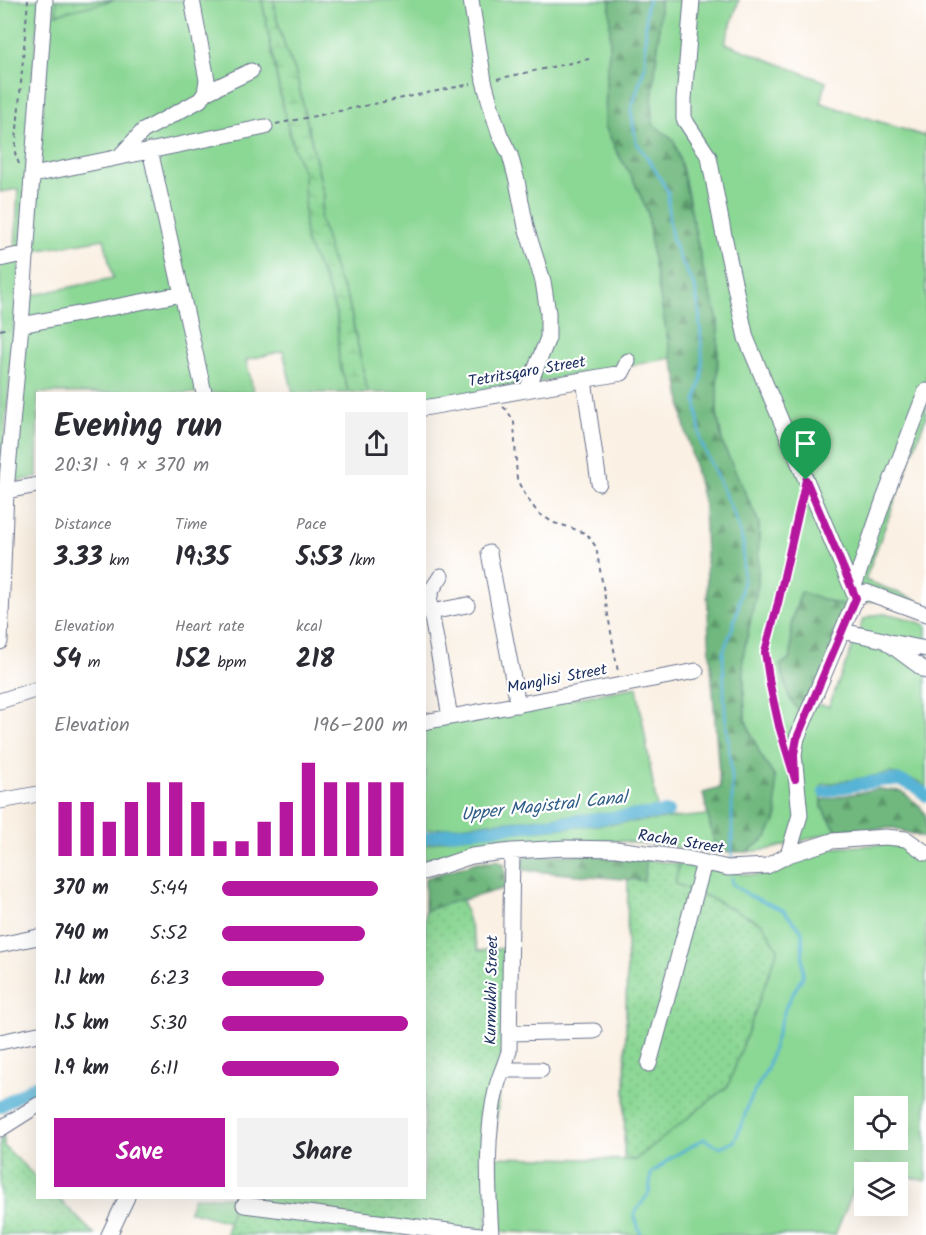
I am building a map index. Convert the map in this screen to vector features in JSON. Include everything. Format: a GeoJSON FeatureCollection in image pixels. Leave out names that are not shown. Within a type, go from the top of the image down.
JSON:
{"type":"FeatureCollection","features":[{"type":"Feature","properties":{"kind":"street"},"geometry":{"type":"LineString","coordinates":[[0,642],[3,492],[21,325],[45,0]]}},
{"type":"Feature","properties":{"kind":"street"},"geometry":{"type":"LineString","coordinates":[[192,0],[207,80],[206,93]]}},
{"type":"Feature","properties":{"kind":"street"},"geometry":{"type":"LineString","coordinates":[[471,0],[484,81],[496,124],[510,155],[526,227],[543,280],[548,313],[548,338],[527,390]]}},
{"type":"Feature","properties":{"kind":"street"},"geometry":{"type":"LineString","coordinates":[[692,0],[684,119],[710,157],[746,338],[854,593]]}},
{"type":"Feature","properties":{"kind":"street"},"geometry":{"type":"LineString","coordinates":[[119,157],[143,131],[200,100],[206,93],[251,71]]}},
{"type":"Feature","properties":{"kind":"street"},"geometry":{"type":"LineString","coordinates":[[32,180],[119,157],[265,127]]}},
{"type":"Feature","properties":{"kind":"street"},"geometry":{"type":"LineString","coordinates":[[150,150],[204,392]]}},
{"type":"Feature","properties":{"kind":"street"},"geometry":{"type":"LineString","coordinates":[[0,259],[27,253]]}},
{"type":"Feature","properties":{"kind":"street"},"geometry":{"type":"LineString","coordinates":[[21,325],[182,294]]}},
{"type":"Feature","properties":{"kind":"street","name":"Tetritsqaro Street"},"geometry":{"type":"LineString","coordinates":[[426,408],[622,373],[628,361]]}},
{"type":"Feature","properties":{"kind":"street"},"geometry":{"type":"LineString","coordinates":[[584,380],[599,483]]}},
{"type":"Feature","properties":{"kind":"street"},"geometry":{"type":"LineString","coordinates":[[788,855],[800,815],[794,754],[797,738],[842,631],[884,499],[926,391]]}},
{"type":"Feature","properties":{"kind":"street"},"geometry":{"type":"LineString","coordinates":[[3,492],[36,485]]}},
{"type":"Feature","properties":{"kind":"street"},"geometry":{"type":"LineString","coordinates":[[489,553],[518,705]]}},
{"type":"Feature","properties":{"kind":"street"},"geometry":{"type":"LineString","coordinates":[[441,576],[431,591],[429,601],[450,717]]}},
{"type":"Feature","properties":{"kind":"street"},"geometry":{"type":"LineString","coordinates":[[854,593],[867,592],[926,614]]}},
{"type":"Feature","properties":{"kind":"street"},"geometry":{"type":"LineString","coordinates":[[431,612],[467,605]]}},
{"type":"Feature","properties":{"kind":"street"},"geometry":{"type":"LineString","coordinates":[[842,631],[926,649]]}},
{"type":"Feature","properties":{"kind":"street"},"geometry":{"type":"LineString","coordinates":[[884,640],[926,671]]}},
{"type":"Feature","properties":{"kind":"street","name":"Manglisi Street"},"geometry":{"type":"LineString","coordinates":[[426,722],[696,671]]}},
{"type":"Feature","properties":{"kind":"street"},"geometry":{"type":"LineString","coordinates":[[0,701],[36,690]]}},
{"type":"Feature","properties":{"kind":"street"},"geometry":{"type":"LineString","coordinates":[[0,801],[36,794]]}},
{"type":"Feature","properties":{"kind":"street","name":"Racha Street"},"geometry":{"type":"LineString","coordinates":[[426,871],[472,856],[566,848],[616,849],[688,859],[728,868],[767,866],[788,855],[832,841],[885,837],[906,839],[926,853]]}},
{"type":"Feature","properties":{"kind":"street","name":"Kurmukhi Street"},"geometry":{"type":"LineString","coordinates":[[491,1235],[488,1155],[497,1086],[509,1051],[512,851]]}},
{"type":"Feature","properties":{"kind":"street"},"geometry":{"type":"LineString","coordinates":[[649,1064],[704,862]]}},
{"type":"Feature","properties":{"kind":"street"},"geometry":{"type":"LineString","coordinates":[[0,945],[36,937]]}},
{"type":"Feature","properties":{"kind":"street"},"geometry":{"type":"LineString","coordinates":[[509,1033],[594,1032]]}},
{"type":"Feature","properties":{"kind":"street"},"geometry":{"type":"LineString","coordinates":[[0,1042],[36,1034]]}},
{"type":"Feature","properties":{"kind":"street"},"geometry":{"type":"LineString","coordinates":[[504,1070],[541,1070]]}},
{"type":"Feature","properties":{"kind":"street"},"geometry":{"type":"LineString","coordinates":[[0,1129],[36,1106]]}},
{"type":"Feature","properties":{"kind":"street"},"geometry":{"type":"LineString","coordinates":[[110,1235],[126,1199]]}},
{"type":"Feature","properties":{"kind":"street"},"geometry":{"type":"LineString","coordinates":[[244,1205],[480,1235]]}},
{"type":"Feature","properties":{"kind":"path"},"geometry":{"type":"LineString","coordinates":[[28,0],[15,153],[21,171],[32,180]]}},
{"type":"Feature","properties":{"kind":"path"},"geometry":{"type":"LineString","coordinates":[[265,127],[589,59]]}},
{"type":"Feature","properties":{"kind":"path"},"geometry":{"type":"LineString","coordinates":[[489,397],[507,411],[514,422],[517,480],[538,513],[554,523],[587,534],[596,547],[621,685]]}},
{"type":"Feature","properties":{"kind":"path"},"geometry":{"type":"LineString","coordinates":[[786,747],[779,726],[765,652],[801,503]]}},
{"type":"Feature","properties":{"kind":"green space"},"geometry":{"type":"Polygon","coordinates":[[[0,0],[39,0],[21,251],[0,488],[0,254],[15,251],[18,189],[0,192],[0,0]]]}},
{"type":"Feature","properties":{"kind":"green space"},"geometry":{"type":"Polygon","coordinates":[[[50,0],[262,0],[282,104],[293,146],[304,173],[326,283],[337,316],[339,362],[349,392],[293,392],[283,351],[246,360],[254,392],[36,392],[36,477],[14,482],[28,296],[113,278],[104,239],[34,251],[50,0]]]}},
{"type":"Feature","properties":{"kind":"green space"},"geometry":{"type":"Polygon","coordinates":[[[57,0],[115,0],[56,14],[57,0]]]}},
{"type":"Feature","properties":{"kind":"green space"},"geometry":{"type":"Polygon","coordinates":[[[262,0],[274,0],[286,51],[295,70],[324,196],[320,218],[336,275],[348,299],[368,392],[349,392],[339,362],[337,316],[326,283],[305,240],[304,173],[293,146],[282,104],[262,0]]]}},
{"type":"Feature","properties":{"kind":"green space"},"geometry":{"type":"Polygon","coordinates":[[[274,0],[610,0],[605,126],[648,213],[652,253],[672,358],[426,402],[426,392],[368,392],[348,299],[336,275],[320,218],[324,196],[295,70],[286,51],[274,0]]]}},
{"type":"Feature","properties":{"kind":"green space"},"geometry":{"type":"Polygon","coordinates":[[[610,0],[660,0],[652,100],[653,124],[674,141],[682,168],[703,269],[718,319],[717,414],[723,445],[759,523],[758,584],[743,656],[745,719],[760,754],[775,778],[777,817],[767,837],[747,852],[716,852],[703,793],[720,788],[709,638],[704,505],[684,424],[678,380],[670,352],[652,253],[648,213],[605,126],[610,0]]]}},
{"type":"Feature","properties":{"kind":"green space"},"geometry":{"type":"Polygon","coordinates":[[[660,0],[739,0],[725,43],[826,82],[821,103],[924,136],[926,132],[926,417],[865,580],[917,600],[911,606],[880,599],[847,607],[801,592],[792,620],[791,658],[812,704],[829,706],[863,620],[878,614],[886,614],[926,625],[926,789],[920,782],[891,773],[822,785],[822,808],[837,831],[771,849],[747,852],[767,837],[775,778],[760,754],[745,719],[743,656],[758,584],[759,523],[723,445],[717,414],[718,319],[703,269],[682,168],[674,141],[653,125],[652,100],[660,0]]]}},
{"type":"Feature","properties":{"kind":"green space"},"geometry":{"type":"Polygon","coordinates":[[[801,592],[847,607],[812,704],[797,709],[789,697],[780,665],[791,658],[792,620],[801,592]]]}},
{"type":"Feature","properties":{"kind":"green space"},"geometry":{"type":"Polygon","coordinates":[[[637,687],[657,808],[426,830],[426,726],[637,687]]]}},
{"type":"Feature","properties":{"kind":"green space"},"geometry":{"type":"Polygon","coordinates":[[[877,789],[901,791],[920,806],[926,816],[926,840],[894,828],[837,831],[822,808],[822,800],[877,789]]]}},
{"type":"Feature","properties":{"kind":"green space"},"geometry":{"type":"Polygon","coordinates":[[[708,815],[716,852],[622,841],[507,842],[426,862],[426,844],[451,838],[708,815]]]}},
{"type":"Feature","properties":{"kind":"green space"},"geometry":{"type":"Polygon","coordinates":[[[887,844],[908,846],[926,862],[926,1181],[908,1176],[908,1162],[854,1162],[854,1189],[835,1235],[567,1235],[497,1231],[496,1157],[635,1160],[700,893],[675,884],[679,864],[750,875],[768,875],[790,859],[832,848],[887,844]]]}},
{"type":"Feature","properties":{"kind":"green space"},"geometry":{"type":"Polygon","coordinates":[[[591,854],[647,860],[644,881],[523,870],[522,861],[527,856],[591,854]]]}},
{"type":"Feature","properties":{"kind":"green space"},"geometry":{"type":"Polygon","coordinates":[[[497,860],[504,864],[505,888],[426,911],[426,878],[478,862],[497,860]]]}},
{"type":"Feature","properties":{"kind":"green space"},"geometry":{"type":"Polygon","coordinates":[[[647,860],[679,864],[675,884],[700,893],[763,924],[778,949],[728,1086],[635,1160],[624,1159],[628,879],[644,881],[647,860]]]}},
{"type":"Feature","properties":{"kind":"green space"},"geometry":{"type":"Polygon","coordinates":[[[462,899],[478,951],[505,948],[504,1042],[486,1230],[433,1235],[226,1235],[234,1199],[426,1199],[426,911],[462,899]]]}},
{"type":"Feature","properties":{"kind":"green space"},"geometry":{"type":"Polygon","coordinates":[[[4,1137],[4,1146],[36,1177],[36,1199],[59,1199],[95,1235],[0,1235],[0,1139],[4,1137]]]}},
{"type":"Feature","properties":{"kind":"green space"},"geometry":{"type":"Polygon","coordinates":[[[193,1199],[234,1199],[229,1222],[189,1211],[193,1199]]]}},
{"type":"Feature","properties":{"kind":"waterway"},"geometry":{"type":"LineString","coordinates":[[649,0],[646,7],[645,66],[631,110],[636,142],[668,192],[672,238],[695,287],[702,353],[702,376],[696,400],[701,442],[735,517],[743,543],[743,580],[738,608],[723,652],[725,712],[732,778],[732,858]]}},
{"type":"Feature","properties":{"kind":"waterway","name":"Upper Magistral Canal"},"geometry":{"type":"LineString","coordinates":[[824,792],[894,780],[911,785],[926,796]]}},
{"type":"Feature","properties":{"kind":"waterway","name":"Upper Magistral Canal"},"geometry":{"type":"LineString","coordinates":[[426,838],[448,833],[668,812]]}},
{"type":"Feature","properties":{"kind":"waterway"},"geometry":{"type":"LineString","coordinates":[[641,1235],[634,1214],[649,1193],[651,1174],[672,1157],[704,1139],[719,1147],[734,1142],[749,1102],[768,1067],[786,1006],[803,976],[802,931],[783,910],[750,896],[732,884],[732,878]]}},
{"type":"Feature","properties":{"kind":"waterway","name":"Upper Magistral Canal"},"geometry":{"type":"LineString","coordinates":[[0,1107],[36,1084]]}},
{"type":"Feature","properties":{"kind":"route"},"geometry":{"type":"LineString","coordinates":[[806,480],[856,598],[797,738],[794,754],[795,779],[779,726],[765,652],[806,480]]}}]}
